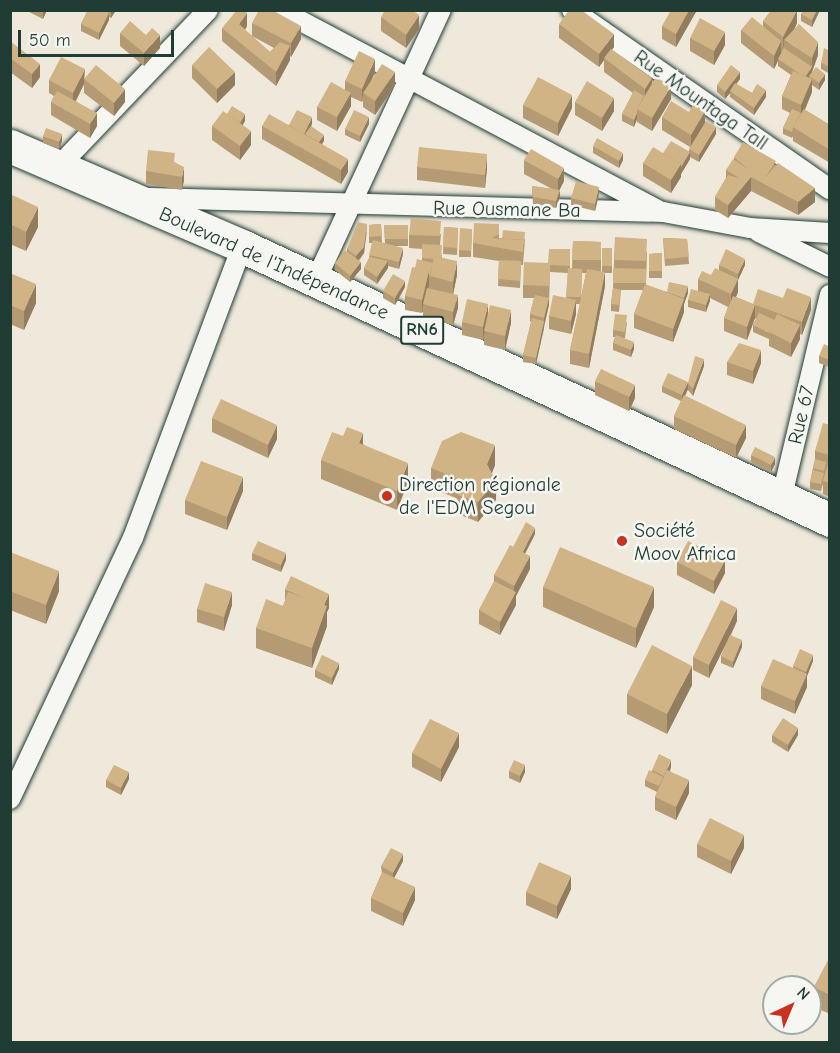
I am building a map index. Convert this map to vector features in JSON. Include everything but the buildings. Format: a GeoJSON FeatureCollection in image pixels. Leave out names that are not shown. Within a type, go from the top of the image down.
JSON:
{"type":"FeatureCollection","features":[{"type":"Feature","properties":{"kind":"highway","name":"Boulevard de l'Indépendance"},"geometry":{"type":"LineString","coordinates":[[10,146],[242,246],[781,500],[830,520]]}},
{"type":"Feature","properties":{"kind":"street"},"geometry":{"type":"LineString","coordinates":[[58,167],[208,10]]}},
{"type":"Feature","properties":{"kind":"street"},"geometry":{"type":"LineString","coordinates":[[280,10],[663,212],[750,228],[830,233]]}},
{"type":"Feature","properties":{"kind":"street"},"geometry":{"type":"LineString","coordinates":[[316,280],[441,10]]}},
{"type":"Feature","properties":{"kind":"street","name":"Rue Mountaga Tall"},"geometry":{"type":"LineString","coordinates":[[572,10],[830,189]]}},
{"type":"Feature","properties":{"kind":"street","name":"Rue Ousmane Ba"},"geometry":{"type":"LineString","coordinates":[[129,198],[663,212]]}},
{"type":"Feature","properties":{"kind":"street"},"geometry":{"type":"LineString","coordinates":[[750,228],[830,267]]}},
{"type":"Feature","properties":{"kind":"street"},"geometry":{"type":"LineString","coordinates":[[10,799],[133,538],[242,246]]}},
{"type":"Feature","properties":{"kind":"street","name":"Rue 67"},"geometry":{"type":"LineString","coordinates":[[781,500],[830,295]]}},
{"type":"Feature","properties":{"kind":"place","name":"Direction régionale de l'EDM Segou"},"geometry":{"type":"Point","coordinates":[387,496]}},
{"type":"Feature","properties":{"kind":"place","name":"Société Moov Africa"},"geometry":{"type":"Point","coordinates":[622,541]}}]}
